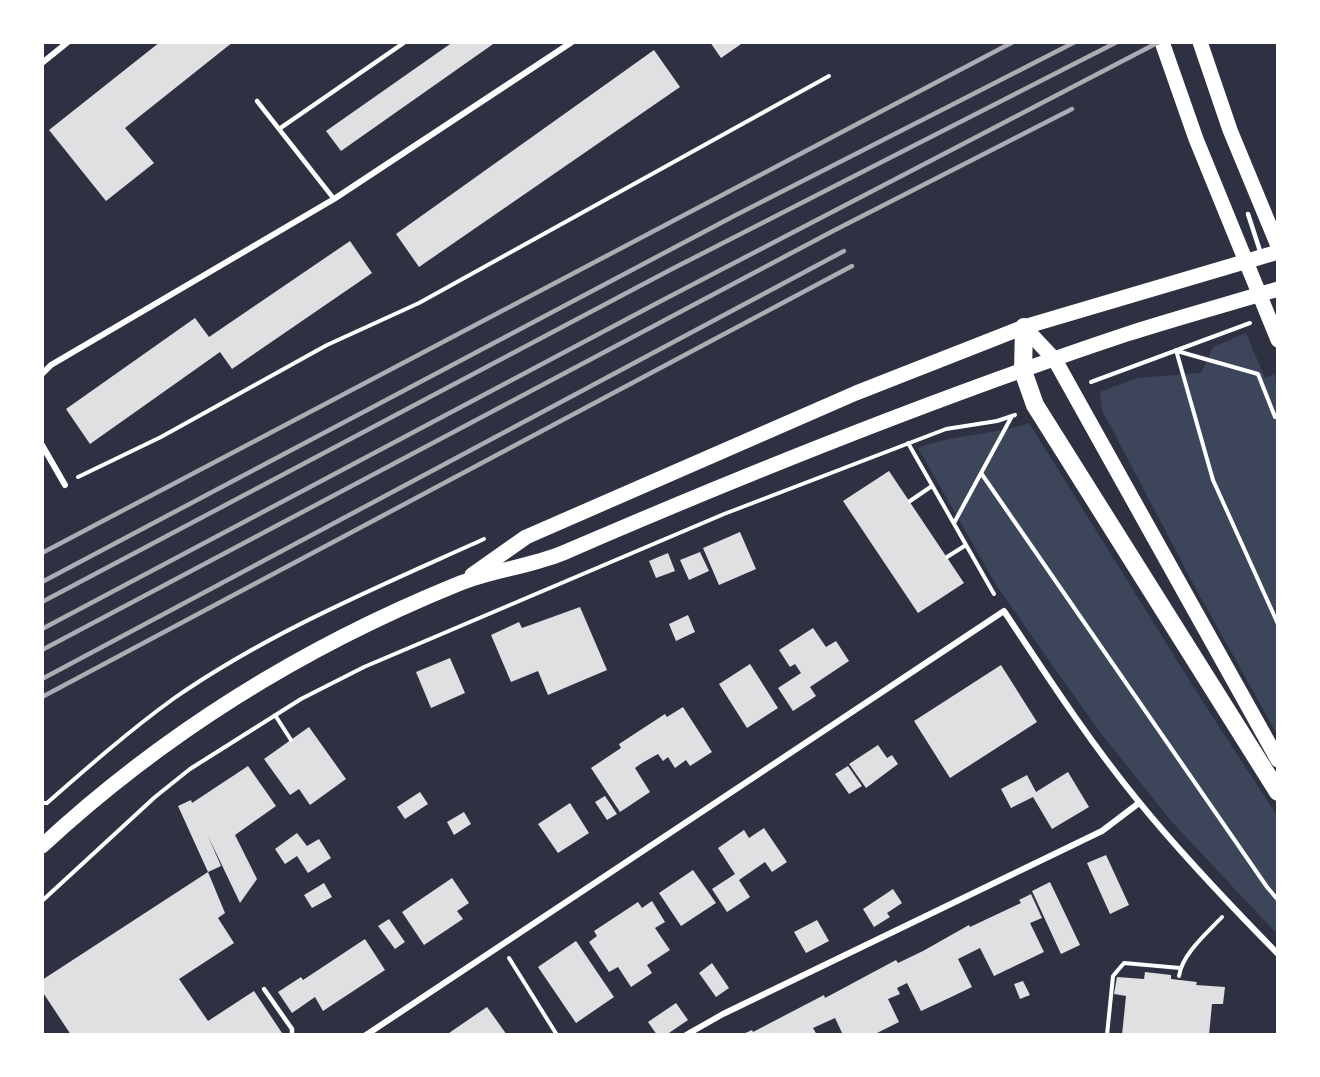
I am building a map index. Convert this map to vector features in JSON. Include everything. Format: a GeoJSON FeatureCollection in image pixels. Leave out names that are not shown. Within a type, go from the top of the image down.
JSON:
{"type":"FeatureCollection","features":[{"type":"Feature","properties":{"kind":"highway"},"geometry":{"type":"LineString","coordinates":[[1024,327],[1023,371],[1035,405],[1278,792]]}},
{"type":"Feature","properties":{"kind":"main road"},"geometry":{"type":"LineString","coordinates":[[1162,42],[1196,139],[1278,340]]}},
{"type":"Feature","properties":{"kind":"main road"},"geometry":{"type":"LineString","coordinates":[[1200,42],[1230,130],[1278,246]]}},
{"type":"Feature","properties":{"kind":"main road"},"geometry":{"type":"LineString","coordinates":[[462,582],[526,537],[832,402],[1024,327],[1278,252]]}},
{"type":"Feature","properties":{"kind":"main road"},"geometry":{"type":"LineString","coordinates":[[42,846],[178,735],[239,694],[340,638],[462,582],[544,561],[708,490],[850,434],[1023,371],[1128,334],[1278,289]]}},
{"type":"Feature","properties":{"kind":"main road"},"geometry":{"type":"LineString","coordinates":[[1024,327],[1055,360],[1278,760]]}},
{"type":"Feature","properties":{"kind":"street"},"geometry":{"type":"LineString","coordinates":[[42,63],[68,42]]}},
{"type":"Feature","properties":{"kind":"street"},"geometry":{"type":"LineString","coordinates":[[42,374],[51,365],[334,199],[572,42]]}},
{"type":"Feature","properties":{"kind":"street"},"geometry":{"type":"LineString","coordinates":[[42,362],[51,365]]}},
{"type":"Feature","properties":{"kind":"street"},"geometry":{"type":"LineString","coordinates":[[42,445],[65,485]]}},
{"type":"Feature","properties":{"kind":"street"},"geometry":{"type":"LineString","coordinates":[[366,1035],[1004,611],[1089,737],[1139,803],[1232,907],[1278,954]]}},
{"type":"Feature","properties":{"kind":"street"},"geometry":{"type":"LineString","coordinates":[[687,1035],[723,1014],[1102,831],[1139,803]]}},
{"type":"Feature","properties":{"kind":"lane"},"geometry":{"type":"LineString","coordinates":[[279,129],[405,42]]}},
{"type":"Feature","properties":{"kind":"lane"},"geometry":{"type":"LineString","coordinates":[[257,101],[334,199]]}},
{"type":"Feature","properties":{"kind":"lane"},"geometry":{"type":"LineString","coordinates":[[1248,214],[1262,257]]}},
{"type":"Feature","properties":{"kind":"lane"},"geometry":{"type":"LineString","coordinates":[[264,989],[292,1029],[292,1035]]}},
{"type":"Feature","properties":{"kind":"path"},"geometry":{"type":"LineString","coordinates":[[65,485],[102,464],[160,437],[327,345],[419,303],[829,76]]}},
{"type":"Feature","properties":{"kind":"path"},"geometry":{"type":"LineString","coordinates":[[1071,389],[1258,321]]}},
{"type":"Feature","properties":{"kind":"path"},"geometry":{"type":"LineString","coordinates":[[1176,350],[1258,374],[1275,417],[1278,416]]}},
{"type":"Feature","properties":{"kind":"path"},"geometry":{"type":"LineString","coordinates":[[1176,350],[1213,480],[1278,624]]}},
{"type":"Feature","properties":{"kind":"path"},"geometry":{"type":"LineString","coordinates":[[42,902],[155,796],[200,763],[275,715],[364,667],[724,513],[946,429],[1013,416],[1035,405]]}},
{"type":"Feature","properties":{"kind":"path"},"geometry":{"type":"LineString","coordinates":[[954,524],[1013,416]]}},
{"type":"Feature","properties":{"kind":"path"},"geometry":{"type":"LineString","coordinates":[[908,443],[994,594]]}},
{"type":"Feature","properties":{"kind":"path"},"geometry":{"type":"LineString","coordinates":[[981,473],[1278,900]]}},
{"type":"Feature","properties":{"kind":"path"},"geometry":{"type":"LineString","coordinates":[[910,501],[932,486]]}},
{"type":"Feature","properties":{"kind":"path"},"geometry":{"type":"LineString","coordinates":[[947,557],[966,545]]}},
{"type":"Feature","properties":{"kind":"path"},"geometry":{"type":"LineString","coordinates":[[275,715],[291,740]]}},
{"type":"Feature","properties":{"kind":"path"},"geometry":{"type":"LineString","coordinates":[[42,803],[47,803],[113,745]]}},
{"type":"Feature","properties":{"kind":"path"},"geometry":{"type":"LineString","coordinates":[[1179,976],[1180,968],[1201,938],[1232,907]]}},
{"type":"Feature","properties":{"kind":"path"},"geometry":{"type":"LineString","coordinates":[[1107,1035],[1113,976],[1124,963],[1180,968]]}},
{"type":"Feature","properties":{"kind":"path"},"geometry":{"type":"LineString","coordinates":[[514,966],[557,1035]]}},
{"type":"Feature","properties":{"kind":"shaded area"},"geometry":{"type":"Polygon","coordinates":[[[1246,333],[1265,378],[1274,374],[1278,384],[1278,736],[1195,587],[1102,410],[1100,392],[1136,378],[1201,373],[1213,347],[1246,333]]]}},
{"type":"Feature","properties":{"kind":"shaded area"},"geometry":{"type":"Polygon","coordinates":[[[1029,423],[1201,699],[1278,817],[1278,935],[1171,821],[1099,731],[998,588],[918,448],[945,440],[1029,423]]]}},
{"type":"Feature","properties":{"kind":"building"},"geometry":{"type":"Polygon","coordinates":[[[160,42],[233,42],[125,128],[154,163],[106,201],[49,130],[160,42]]]}},
{"type":"Feature","properties":{"kind":"building"},"geometry":{"type":"Polygon","coordinates":[[[453,42],[496,42],[341,151],[326,131],[453,42]]]}},
{"type":"Feature","properties":{"kind":"building"},"geometry":{"type":"Polygon","coordinates":[[[710,42],[744,42],[721,58],[710,42]]]}},
{"type":"Feature","properties":{"kind":"building"},"geometry":{"type":"Polygon","coordinates":[[[654,50],[680,87],[419,267],[396,234],[654,50]]]}},
{"type":"Feature","properties":{"kind":"building"},"geometry":{"type":"Polygon","coordinates":[[[350,241],[372,273],[232,369],[220,352],[90,444],[66,409],[195,318],[209,337],[350,241]]]}},
{"type":"Feature","properties":{"kind":"building"},"geometry":{"type":"Polygon","coordinates":[[[889,471],[964,583],[918,613],[843,501],[889,471]]]}},
{"type":"Feature","properties":{"kind":"building"},"geometry":{"type":"Polygon","coordinates":[[[740,532],[756,569],[719,585],[703,548],[740,532]]]}},
{"type":"Feature","properties":{"kind":"building"},"geometry":{"type":"Polygon","coordinates":[[[700,552],[709,571],[689,580],[680,560],[700,552]]]}},
{"type":"Feature","properties":{"kind":"building"},"geometry":{"type":"Polygon","coordinates":[[[668,553],[675,571],[656,578],[649,561],[668,553]]]}},
{"type":"Feature","properties":{"kind":"building"},"geometry":{"type":"Polygon","coordinates":[[[580,607],[607,670],[548,695],[538,671],[511,682],[491,635],[519,622],[522,628],[580,607]]]}},
{"type":"Feature","properties":{"kind":"building"},"geometry":{"type":"Polygon","coordinates":[[[688,615],[695,632],[676,641],[669,624],[688,615]]]}},
{"type":"Feature","properties":{"kind":"building"},"geometry":{"type":"Polygon","coordinates":[[[813,628],[826,647],[836,641],[849,661],[810,687],[816,696],[793,711],[778,688],[801,673],[795,664],[790,667],[779,650],[813,628]]]}},
{"type":"Feature","properties":{"kind":"building"},"geometry":{"type":"Polygon","coordinates":[[[450,658],[465,693],[431,708],[416,672],[450,658]]]}},
{"type":"Feature","properties":{"kind":"building"},"geometry":{"type":"Polygon","coordinates":[[[750,664],[778,708],[747,728],[719,684],[750,664]]]}},
{"type":"Feature","properties":{"kind":"building"},"geometry":{"type":"Polygon","coordinates":[[[1001,665],[1037,722],[950,778],[914,721],[1001,665]]]}},
{"type":"Feature","properties":{"kind":"building"},"geometry":{"type":"Polygon","coordinates":[[[683,707],[712,752],[690,766],[686,760],[675,768],[668,757],[663,761],[658,754],[642,763],[635,768],[650,792],[620,812],[591,768],[621,748],[619,744],[665,714],[667,717],[683,707]]]}},
{"type":"Feature","properties":{"kind":"building"},"geometry":{"type":"Polygon","coordinates":[[[309,727],[346,779],[310,805],[299,789],[290,795],[264,759],[309,727]]]}},
{"type":"Feature","properties":{"kind":"building"},"geometry":{"type":"Polygon","coordinates":[[[878,745],[887,758],[892,755],[898,764],[866,788],[849,764],[878,745]]]}},
{"type":"Feature","properties":{"kind":"building"},"geometry":{"type":"Polygon","coordinates":[[[248,766],[276,806],[235,835],[257,879],[240,903],[208,836],[221,866],[208,872],[178,806],[191,800],[192,803],[248,766]]]}},
{"type":"Feature","properties":{"kind":"building"},"geometry":{"type":"Polygon","coordinates":[[[848,766],[862,786],[849,794],[835,774],[848,766]]]}},
{"type":"Feature","properties":{"kind":"building"},"geometry":{"type":"Polygon","coordinates":[[[1068,772],[1089,807],[1052,829],[1033,797],[1011,808],[1001,789],[1027,775],[1036,792],[1068,772]]]}},
{"type":"Feature","properties":{"kind":"building"},"geometry":{"type":"Polygon","coordinates":[[[420,792],[428,804],[405,819],[397,807],[420,792]]]}},
{"type":"Feature","properties":{"kind":"building"},"geometry":{"type":"Polygon","coordinates":[[[605,796],[617,814],[607,820],[595,802],[605,796]]]}},
{"type":"Feature","properties":{"kind":"building"},"geometry":{"type":"Polygon","coordinates":[[[570,803],[589,833],[558,853],[538,824],[570,803]]]}},
{"type":"Feature","properties":{"kind":"building"},"geometry":{"type":"Polygon","coordinates":[[[464,812],[471,824],[454,835],[447,822],[464,812]]]}},
{"type":"Feature","properties":{"kind":"building"},"geometry":{"type":"Polygon","coordinates":[[[764,828],[787,862],[772,872],[765,862],[739,880],[750,897],[727,912],[712,889],[735,874],[718,848],[744,830],[749,838],[764,828]]]}},
{"type":"Feature","properties":{"kind":"building"},"geometry":{"type":"Polygon","coordinates":[[[297,833],[307,846],[319,839],[331,858],[308,873],[297,856],[285,864],[275,849],[297,833]]]}},
{"type":"Feature","properties":{"kind":"building"},"geometry":{"type":"Polygon","coordinates":[[[1106,855],[1129,905],[1110,914],[1087,863],[1106,855]]]}},
{"type":"Feature","properties":{"kind":"building"},"geometry":{"type":"Polygon","coordinates":[[[693,870],[716,903],[681,926],[659,893],[693,870]]]}},
{"type":"Feature","properties":{"kind":"building"},"geometry":{"type":"Polygon","coordinates":[[[208,872],[225,913],[218,918],[234,943],[179,979],[208,1021],[254,991],[282,1033],[71,1035],[42,991],[42,980],[208,872]]]}},
{"type":"Feature","properties":{"kind":"building"},"geometry":{"type":"Polygon","coordinates":[[[452,878],[469,903],[457,911],[463,919],[424,945],[402,912],[452,878]]]}},
{"type":"Feature","properties":{"kind":"building"},"geometry":{"type":"Polygon","coordinates":[[[1050,882],[1080,945],[1061,954],[1032,891],[1050,882]]]}},
{"type":"Feature","properties":{"kind":"building"},"geometry":{"type":"Polygon","coordinates":[[[324,883],[332,897],[312,908],[304,895],[324,883]]]}},
{"type":"Feature","properties":{"kind":"building"},"geometry":{"type":"Polygon","coordinates":[[[893,889],[902,903],[887,913],[890,917],[874,927],[863,909],[893,889]]]}},
{"type":"Feature","properties":{"kind":"building"},"geometry":{"type":"Polygon","coordinates":[[[1031,894],[1042,918],[1030,923],[1044,952],[994,976],[980,948],[958,959],[972,987],[921,1011],[907,983],[897,988],[900,994],[888,999],[899,1022],[873,1035],[843,1035],[835,1018],[813,1028],[817,1035],[741,1035],[752,1030],[753,1032],[824,995],[825,998],[896,960],[898,963],[923,951],[969,925],[970,927],[1021,903],[1019,900],[1031,894]]]}},
{"type":"Feature","properties":{"kind":"building"},"geometry":{"type":"Polygon","coordinates":[[[652,901],[665,922],[655,928],[670,950],[647,965],[652,973],[631,987],[618,967],[609,972],[589,942],[597,936],[594,931],[638,902],[642,908],[652,901]]]}},
{"type":"Feature","properties":{"kind":"building"},"geometry":{"type":"Polygon","coordinates":[[[389,919],[405,942],[395,949],[378,926],[389,919]]]}},
{"type":"Feature","properties":{"kind":"building"},"geometry":{"type":"Polygon","coordinates":[[[817,920],[829,941],[806,953],[794,932],[817,920]]]}},
{"type":"Feature","properties":{"kind":"building"},"geometry":{"type":"Polygon","coordinates":[[[365,939],[385,970],[323,1011],[315,997],[292,1013],[278,992],[301,977],[303,980],[365,939]]]}},
{"type":"Feature","properties":{"kind":"building"},"geometry":{"type":"Polygon","coordinates":[[[576,941],[614,997],[576,1023],[538,967],[576,941]]]}},
{"type":"Feature","properties":{"kind":"building"},"geometry":{"type":"Polygon","coordinates":[[[712,963],[729,988],[716,997],[699,973],[712,963]]]}},
{"type":"Feature","properties":{"kind":"building"},"geometry":{"type":"Polygon","coordinates":[[[1145,972],[1171,975],[1171,979],[1197,982],[1196,985],[1225,987],[1223,1004],[1212,1004],[1209,1035],[1122,1035],[1126,996],[1114,994],[1117,977],[1144,979],[1145,972]]]}},
{"type":"Feature","properties":{"kind":"building"},"geometry":{"type":"Polygon","coordinates":[[[1023,981],[1030,995],[1020,999],[1014,984],[1023,981]]]}},
{"type":"Feature","properties":{"kind":"building"},"geometry":{"type":"Polygon","coordinates":[[[676,1003],[688,1020],[666,1035],[657,1035],[648,1022],[676,1003]]]}},
{"type":"Feature","properties":{"kind":"building"},"geometry":{"type":"Polygon","coordinates":[[[487,1007],[507,1035],[446,1035],[487,1007]]]}},
{"type":"Feature","properties":{"kind":"railway"},"geometry":{"type":"LineString","coordinates":[[42,553],[1013,42]]}},
{"type":"Feature","properties":{"kind":"railway"},"geometry":{"type":"LineString","coordinates":[[42,582],[734,216],[1075,42]]}},
{"type":"Feature","properties":{"kind":"railway"},"geometry":{"type":"LineString","coordinates":[[42,602],[670,270],[1117,42]]}},
{"type":"Feature","properties":{"kind":"railway"},"geometry":{"type":"LineString","coordinates":[[42,629],[661,301],[1159,42]]}},
{"type":"Feature","properties":{"kind":"railway"},"geometry":{"type":"LineString","coordinates":[[42,650],[833,231],[1072,109]]}},
{"type":"Feature","properties":{"kind":"railway"},"geometry":{"type":"LineString","coordinates":[[42,679],[844,251]]}},
{"type":"Feature","properties":{"kind":"railway"},"geometry":{"type":"LineString","coordinates":[[42,697],[852,266]]}}]}
